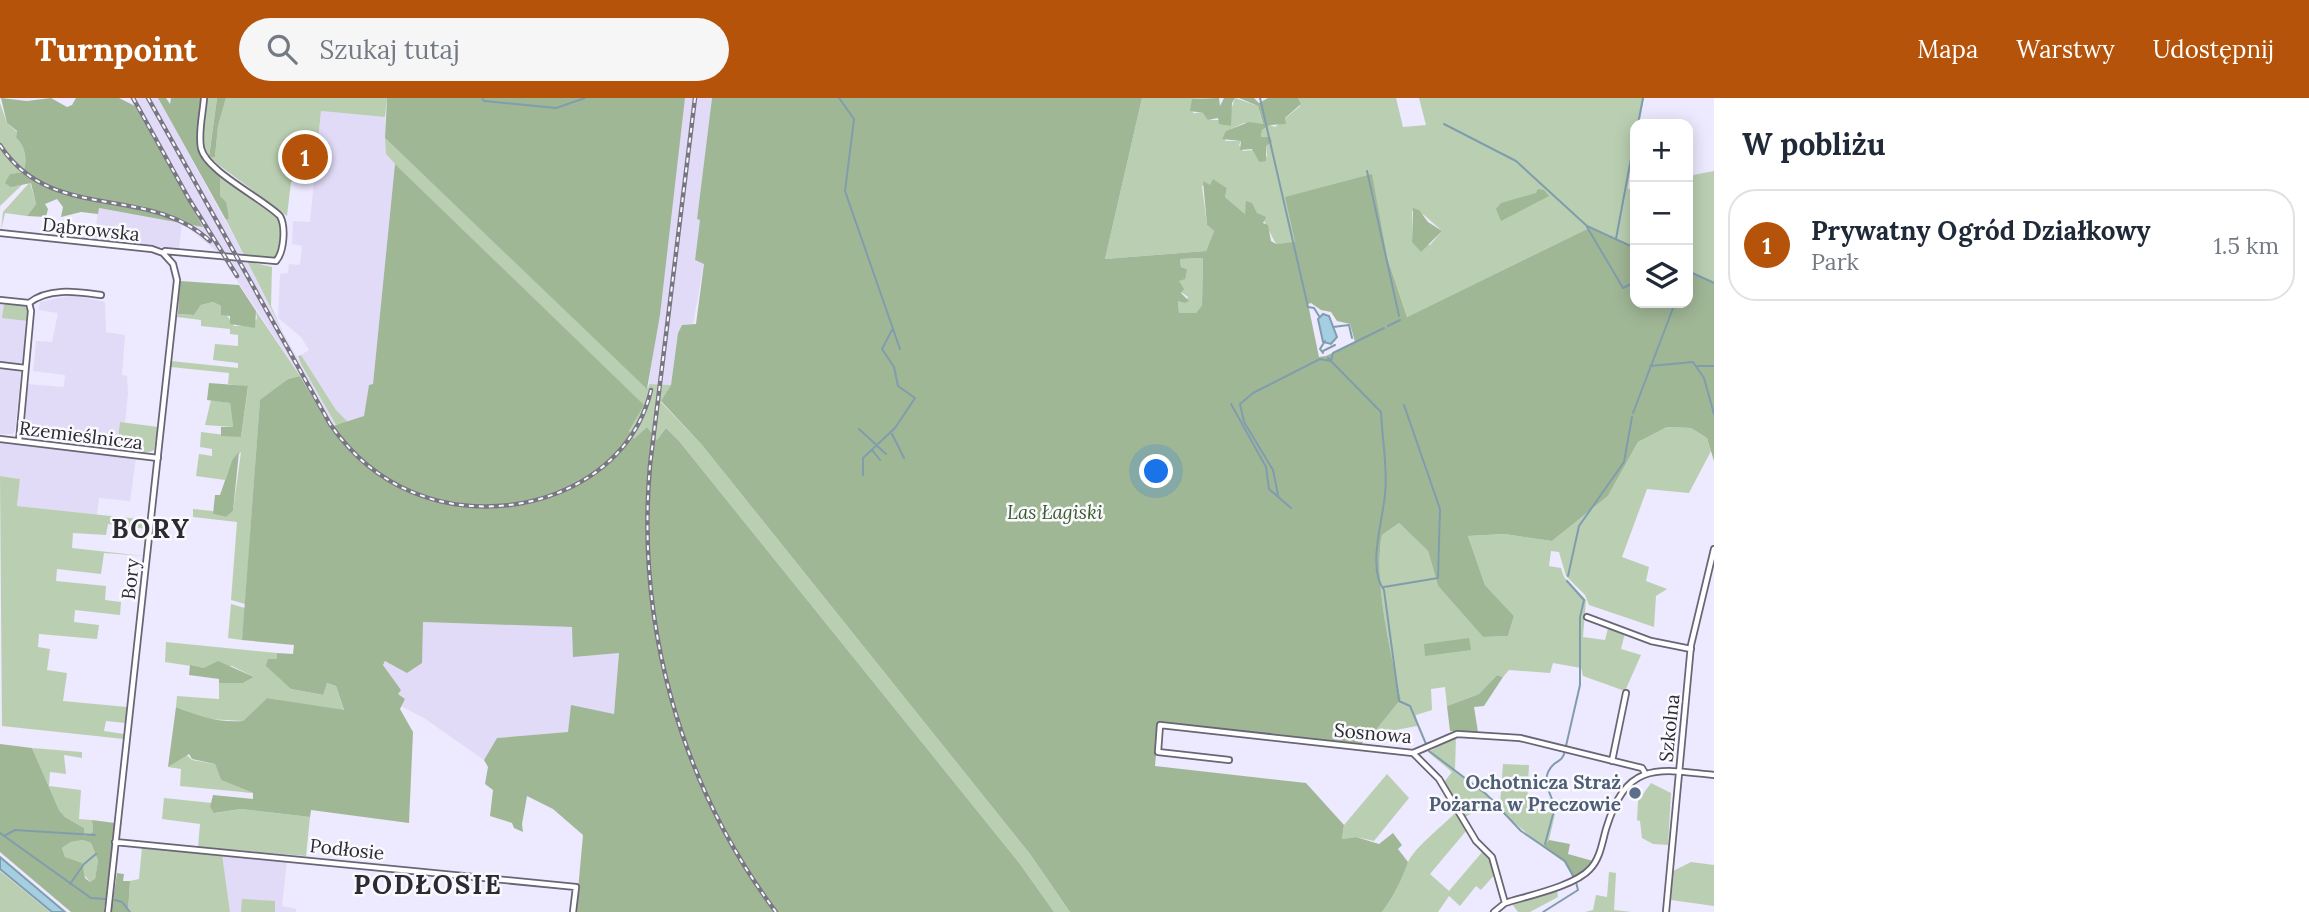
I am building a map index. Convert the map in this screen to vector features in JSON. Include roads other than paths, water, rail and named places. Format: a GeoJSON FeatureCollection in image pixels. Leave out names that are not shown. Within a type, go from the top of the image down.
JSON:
{"type":"FeatureCollection","features":[{"type":"Feature","properties":{"kind":"street","name":"Dąbrowska"},"geometry":{"type":"LineString","coordinates":[[0,233],[152,249],[163,253],[276,261],[280,257],[283,227],[277,213],[204,156],[200,139],[204,98]]}},
{"type":"Feature","properties":{"kind":"street"},"geometry":{"type":"LineString","coordinates":[[163,253],[173,264],[178,252]]}},
{"type":"Feature","properties":{"kind":"street","name":"Bory"},"geometry":{"type":"LineString","coordinates":[[108,912],[177,280],[173,264]]}},
{"type":"Feature","properties":{"kind":"street"},"geometry":{"type":"LineString","coordinates":[[0,300],[29,303],[37,298],[67,291],[101,295]]}},
{"type":"Feature","properties":{"kind":"street"},"geometry":{"type":"LineString","coordinates":[[19,441],[32,311],[29,303]]}},
{"type":"Feature","properties":{"kind":"street"},"geometry":{"type":"LineString","coordinates":[[0,365],[25,368]]}},
{"type":"Feature","properties":{"kind":"street","name":"Rzemieślnicza"},"geometry":{"type":"LineString","coordinates":[[0,439],[158,458]]}},
{"type":"Feature","properties":{"kind":"street","name":"Szkolna"},"geometry":{"type":"LineString","coordinates":[[1666,912],[1691,649],[1714,549]]}},
{"type":"Feature","properties":{"kind":"street"},"geometry":{"type":"LineString","coordinates":[[1587,617],[1651,641],[1691,649]]}},
{"type":"Feature","properties":{"kind":"street"},"geometry":{"type":"LineString","coordinates":[[1612,761],[1626,693]]}},
{"type":"Feature","properties":{"kind":"street","name":"Sosnowa"},"geometry":{"type":"LineString","coordinates":[[1229,760],[1158,752],[1160,725],[1413,753],[1448,736],[1468,734],[1520,738],[1642,768],[1646,773],[1678,771],[1714,775]]}},
{"type":"Feature","properties":{"kind":"street"},"geometry":{"type":"LineString","coordinates":[[1413,753],[1439,779],[1476,841],[1495,861],[1505,903]]}},
{"type":"Feature","properties":{"kind":"street"},"geometry":{"type":"LineString","coordinates":[[1494,912],[1505,903],[1577,878],[1590,869],[1597,858],[1617,799],[1629,783],[1646,773]]}},
{"type":"Feature","properties":{"kind":"street","name":"Podłosie"},"geometry":{"type":"LineString","coordinates":[[116,842],[576,887],[573,912]]}},
{"type":"Feature","properties":{"kind":"water"},"geometry":{"type":"Polygon","coordinates":[[[1323,314],[1329,316],[1337,337],[1331,344],[1323,342],[1318,319],[1323,314]]]}},
{"type":"Feature","properties":{"kind":"water"},"geometry":{"type":"Polygon","coordinates":[[[0,857],[65,912],[52,912],[0,869],[0,857]]]}},
{"type":"Feature","properties":{"kind":"waterway"},"geometry":{"type":"LineString","coordinates":[[482,98],[484,101],[556,108],[585,98]]}},
{"type":"Feature","properties":{"kind":"waterway"},"geometry":{"type":"LineString","coordinates":[[839,98],[854,119],[845,191],[900,349]]}},
{"type":"Feature","properties":{"kind":"waterway"},"geometry":{"type":"LineString","coordinates":[[1260,98],[1308,307],[1314,308],[1319,316]]}},
{"type":"Feature","properties":{"kind":"waterway"},"geometry":{"type":"LineString","coordinates":[[1639,119],[1643,98]]}},
{"type":"Feature","properties":{"kind":"waterway"},"geometry":{"type":"LineString","coordinates":[[1444,124],[1516,161],[1587,226],[1630,246]]}},
{"type":"Feature","properties":{"kind":"waterway"},"geometry":{"type":"LineString","coordinates":[[1616,239],[1630,164]]}},
{"type":"Feature","properties":{"kind":"waterway"},"geometry":{"type":"LineString","coordinates":[[1367,171],[1399,316]]}},
{"type":"Feature","properties":{"kind":"waterway"},"geometry":{"type":"LineString","coordinates":[[1587,227],[1623,288],[1630,284]]}},
{"type":"Feature","properties":{"kind":"waterway"},"geometry":{"type":"LineString","coordinates":[[1693,273],[1714,283]]}},
{"type":"Feature","properties":{"kind":"waterway"},"geometry":{"type":"LineString","coordinates":[[1633,413],[1673,308]]}},
{"type":"Feature","properties":{"kind":"waterway"},"geometry":{"type":"LineString","coordinates":[[1388,326],[1400,320]]}},
{"type":"Feature","properties":{"kind":"waterway"},"geometry":{"type":"LineString","coordinates":[[1333,327],[1349,325],[1352,338]]}},
{"type":"Feature","properties":{"kind":"waterway"},"geometry":{"type":"LineString","coordinates":[[1278,495],[1273,470],[1244,422],[1240,404],[1253,393],[1320,359],[1331,361],[1333,353],[1384,328]]}},
{"type":"Feature","properties":{"kind":"waterway"},"geometry":{"type":"LineString","coordinates":[[863,475],[863,458],[895,428],[915,398],[898,386],[894,367],[882,349],[892,330]]}},
{"type":"Feature","properties":{"kind":"waterway"},"geometry":{"type":"LineString","coordinates":[[1323,353],[1320,349],[1325,341]]}},
{"type":"Feature","properties":{"kind":"waterway"},"geometry":{"type":"LineString","coordinates":[[1323,351],[1335,345]]}},
{"type":"Feature","properties":{"kind":"waterway"},"geometry":{"type":"LineString","coordinates":[[1328,358],[1381,412],[1386,484],[1377,544],[1377,569],[1384,590],[1399,701],[1410,706],[1426,744]]}},
{"type":"Feature","properties":{"kind":"waterway"},"geometry":{"type":"LineString","coordinates":[[1650,366],[1693,362],[1704,378],[1714,414]]}},
{"type":"Feature","properties":{"kind":"waterway"},"geometry":{"type":"LineString","coordinates":[[1698,366],[1714,366]]}},
{"type":"Feature","properties":{"kind":"waterway"},"geometry":{"type":"LineString","coordinates":[[1231,404],[1266,467],[1269,489],[1291,508]]}},
{"type":"Feature","properties":{"kind":"waterway"},"geometry":{"type":"LineString","coordinates":[[1384,587],[1438,578],[1440,509],[1404,405]]}},
{"type":"Feature","properties":{"kind":"waterway"},"geometry":{"type":"LineString","coordinates":[[1568,576],[1579,526],[1624,462],[1632,417]]}},
{"type":"Feature","properties":{"kind":"waterway"},"geometry":{"type":"LineString","coordinates":[[859,429],[886,454]]}},
{"type":"Feature","properties":{"kind":"waterway"},"geometry":{"type":"LineString","coordinates":[[892,434],[904,458]]}},
{"type":"Feature","properties":{"kind":"waterway"},"geometry":{"type":"LineString","coordinates":[[872,450],[880,460]]}},
{"type":"Feature","properties":{"kind":"waterway"},"geometry":{"type":"LineString","coordinates":[[1566,746],[1580,685],[1580,617],[1584,600],[1567,581]]}},
{"type":"Feature","properties":{"kind":"waterway"},"geometry":{"type":"LineString","coordinates":[[1429,751],[1486,794],[1521,831],[1565,861],[1574,877]]}},
{"type":"Feature","properties":{"kind":"waterway"},"geometry":{"type":"LineString","coordinates":[[1545,844],[1555,807],[1547,785],[1547,775],[1565,751]]}},
{"type":"Feature","properties":{"kind":"waterway"},"geometry":{"type":"LineString","coordinates":[[4,836],[15,830],[95,835]]}},
{"type":"Feature","properties":{"kind":"waterway"},"geometry":{"type":"LineString","coordinates":[[0,833],[91,898],[107,899]]}},
{"type":"Feature","properties":{"kind":"waterway"},"geometry":{"type":"LineString","coordinates":[[70,884],[84,864],[96,854]]}},
{"type":"Feature","properties":{"kind":"waterway"},"geometry":{"type":"LineString","coordinates":[[1543,912],[1578,890],[1576,882]]}},
{"type":"Feature","properties":{"kind":"waterway"},"geometry":{"type":"LineString","coordinates":[[115,900],[122,902],[130,912]]}},
{"type":"Feature","properties":{"kind":"railway"},"geometry":{"type":"LineString","coordinates":[[133,98],[189,199],[237,276]]}},
{"type":"Feature","properties":{"kind":"railway"},"geometry":{"type":"LineString","coordinates":[[148,98],[330,424],[356,455],[388,480],[412,492],[447,503],[484,506],[521,503],[556,494],[589,477],[616,454],[638,425],[651,390]]}},
{"type":"Feature","properties":{"kind":"railway"},"geometry":{"type":"LineString","coordinates":[[695,98],[650,465],[647,525],[650,584],[658,643],[690,756],[714,811],[742,863],[776,912]]}},
{"type":"Feature","properties":{"kind":"railway"},"geometry":{"type":"LineString","coordinates":[[0,145],[21,169],[45,185],[72,195],[158,213],[185,223],[210,241]]}},
{"type":"Feature","properties":{"kind":"place","name":"Prywatny Ogród Działkowy"},"geometry":{"type":"Point","coordinates":[305,157]}},
{"type":"Feature","properties":{"kind":"place","name":"Ochotnicza Straż Pożarna w Preczowie"},"geometry":{"type":"Point","coordinates":[1635,793]}},
{"type":"Feature","properties":{"kind":"district","name":"BORY"},"geometry":{"type":"Point","coordinates":[151,528]}},
{"type":"Feature","properties":{"kind":"district","name":"PODŁOSIE"},"geometry":{"type":"Point","coordinates":[428,884]}},
{"type":"Feature","properties":{"kind":"park label","name":"Las Łagiski"},"geometry":{"type":"Point","coordinates":[1055,512]}}]}
